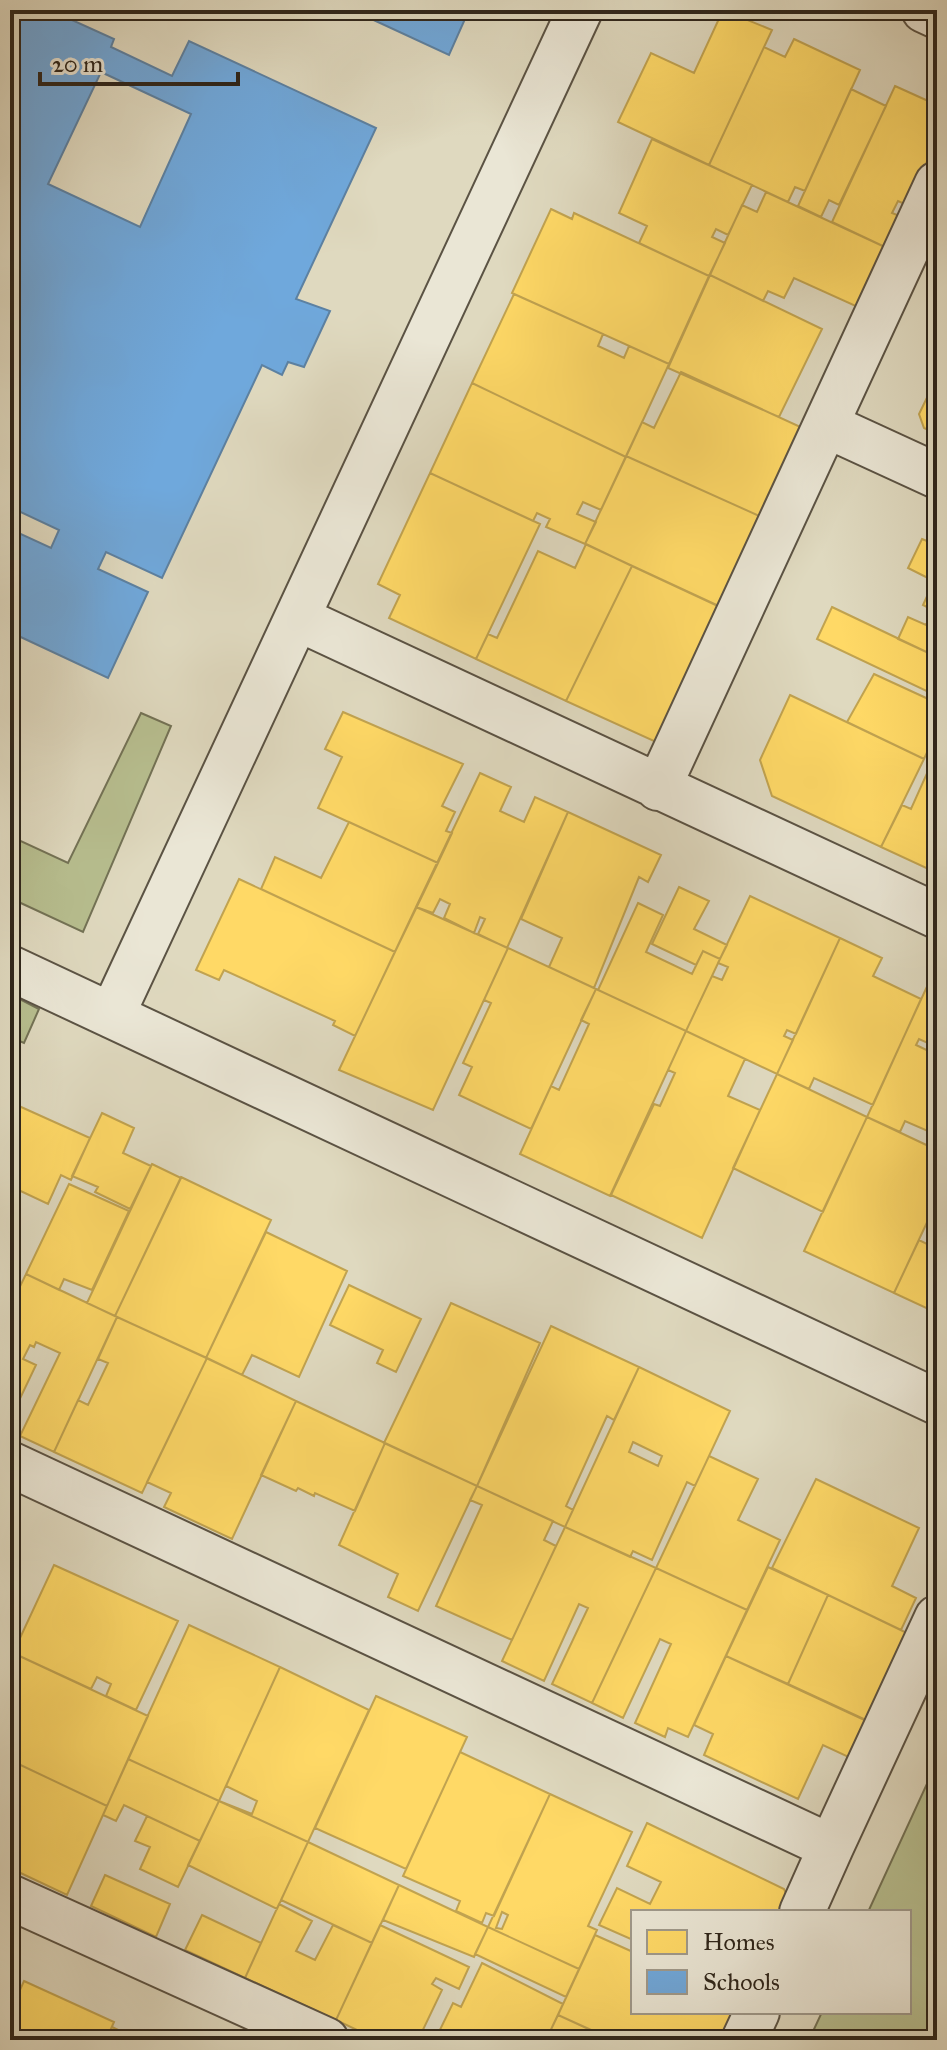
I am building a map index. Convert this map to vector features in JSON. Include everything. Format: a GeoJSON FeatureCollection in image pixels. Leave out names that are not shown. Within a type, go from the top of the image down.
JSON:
{"type":"FeatureCollection","features":[{"type":"Feature","properties":{"kind":"street"},"geometry":{"type":"LineString","coordinates":[[112,1015],[580,10]]}},
{"type":"Feature","properties":{"kind":"street"},"geometry":{"type":"LineString","coordinates":[[924,10],[937,16]]}},
{"type":"Feature","properties":{"kind":"street"},"geometry":{"type":"LineString","coordinates":[[658,788],[937,184]]}},
{"type":"Feature","properties":{"kind":"street"},"geometry":{"type":"LineString","coordinates":[[826,425],[937,476]]}},
{"type":"Feature","properties":{"kind":"street"},"geometry":{"type":"LineString","coordinates":[[297,618],[937,916]]}},
{"type":"Feature","properties":{"kind":"street"},"geometry":{"type":"LineString","coordinates":[[10,968],[937,1402]]}},
{"type":"Feature","properties":{"kind":"street"},"geometry":{"type":"LineString","coordinates":[[10,1464],[831,1847]]}},
{"type":"Feature","properties":{"kind":"street"},"geometry":{"type":"LineString","coordinates":[[803,1910],[937,1618]]}},
{"type":"Feature","properties":{"kind":"street"},"geometry":{"type":"LineString","coordinates":[[10,1897],[326,2040]]}},
{"type":"Feature","properties":{"kind":"street"},"geometry":{"type":"LineString","coordinates":[[744,2040],[756,2014]]}},
{"type":"Feature","properties":{"kind":"green space"},"geometry":{"type":"Polygon","coordinates":[[[141,713],[171,726],[83,932],[10,898],[10,836],[68,863],[141,713]]]}},
{"type":"Feature","properties":{"kind":"green space"},"geometry":{"type":"Polygon","coordinates":[[[10,994],[39,1009],[24,1043],[10,1037],[10,994]]]}},
{"type":"Feature","properties":{"kind":"green space"},"geometry":{"type":"Polygon","coordinates":[[[937,1762],[937,2040],[809,2040],[821,2014],[911,2014],[911,1910],[869,1910],[937,1762]]]}},
{"type":"Feature","properties":{"kind":"building: Homes"},"geometry":{"type":"Polygon","coordinates":[[[723,10],[772,30],[709,165],[618,122],[651,53],[694,73],[723,10]]]}},
{"type":"Feature","properties":{"kind":"building: Homes"},"geometry":{"type":"Polygon","coordinates":[[[794,39],[860,70],[805,191],[795,187],[788,202],[709,165],[764,47],[785,57],[794,39]]]}},
{"type":"Feature","properties":{"kind":"building: Homes"},"geometry":{"type":"Polygon","coordinates":[[[895,86],[937,105],[937,140],[907,205],[898,201],[892,213],[902,217],[887,248],[832,222],[895,86]]]}},
{"type":"Feature","properties":{"kind":"building: Homes"},"geometry":{"type":"Polygon","coordinates":[[[851,89],[886,106],[839,205],[829,200],[821,217],[798,206],[851,89]]]}},
{"type":"Feature","properties":{"kind":"building: Homes"},"geometry":{"type":"Polygon","coordinates":[[[652,139],[752,185],[728,235],[716,229],[712,237],[725,243],[709,276],[639,243],[647,226],[619,213],[652,139]]]}},
{"type":"Feature","properties":{"kind":"building: Homes"},"geometry":{"type":"Polygon","coordinates":[[[766,192],[887,248],[860,308],[794,278],[784,298],[768,291],[763,301],[710,275],[742,205],[757,212],[766,192]]]}},
{"type":"Feature","properties":{"kind":"building: Homes"},"geometry":{"type":"Polygon","coordinates":[[[551,209],[572,219],[574,213],[709,276],[669,364],[512,293],[551,209]]]}},
{"type":"Feature","properties":{"kind":"building: Homes"},"geometry":{"type":"Polygon","coordinates":[[[710,275],[822,329],[779,417],[668,368],[710,275]]]}},
{"type":"Feature","properties":{"kind":"building: Homes"},"geometry":{"type":"Polygon","coordinates":[[[514,294],[603,334],[598,346],[624,358],[629,346],[669,364],[626,457],[472,383],[514,294]]]}},
{"type":"Feature","properties":{"kind":"building: Homes"},"geometry":{"type":"Polygon","coordinates":[[[681,372],[807,430],[766,519],[626,456],[642,422],[654,428],[681,372]]]}},
{"type":"Feature","properties":{"kind":"building: Homes"},"geometry":{"type":"Polygon","coordinates":[[[937,377],[937,434],[924,428],[919,414],[937,377]]]}},
{"type":"Feature","properties":{"kind":"building: Homes"},"geometry":{"type":"Polygon","coordinates":[[[472,383],[626,457],[601,510],[583,502],[577,514],[596,522],[585,544],[546,527],[550,519],[537,513],[533,521],[430,473],[472,383]]]}},
{"type":"Feature","properties":{"kind":"building: Homes"},"geometry":{"type":"Polygon","coordinates":[[[626,456],[766,519],[736,614],[585,544],[626,456]]]}},
{"type":"Feature","properties":{"kind":"building: Homes"},"geometry":{"type":"Polygon","coordinates":[[[430,473],[540,524],[476,659],[389,618],[400,595],[378,584],[430,473]]]}},
{"type":"Feature","properties":{"kind":"building: Homes"},"geometry":{"type":"Polygon","coordinates":[[[922,539],[937,545],[937,657],[898,639],[908,617],[926,625],[933,610],[923,605],[934,581],[908,568],[922,539]]]}},
{"type":"Feature","properties":{"kind":"building: Homes"},"geometry":{"type":"Polygon","coordinates":[[[586,544],[632,566],[566,701],[476,659],[488,634],[497,638],[538,551],[575,568],[586,544]]]}},
{"type":"Feature","properties":{"kind":"building: Homes"},"geometry":{"type":"Polygon","coordinates":[[[632,566],[720,607],[656,742],[566,701],[632,566]]]}},
{"type":"Feature","properties":{"kind":"building: Homes"},"geometry":{"type":"Polygon","coordinates":[[[832,607],[937,657],[937,696],[817,639],[832,607]]]}},
{"type":"Feature","properties":{"kind":"building: Homes"},"geometry":{"type":"Polygon","coordinates":[[[874,674],[937,703],[937,731],[924,759],[847,722],[874,674]]]}},
{"type":"Feature","properties":{"kind":"building: Homes"},"geometry":{"type":"Polygon","coordinates":[[[790,695],[924,759],[881,847],[772,796],[760,760],[790,695]]]}},
{"type":"Feature","properties":{"kind":"building: Homes"},"geometry":{"type":"Polygon","coordinates":[[[343,712],[463,764],[442,806],[455,812],[446,831],[452,833],[438,863],[318,808],[342,757],[325,749],[343,712]]]}},
{"type":"Feature","properties":{"kind":"building: Homes"},"geometry":{"type":"Polygon","coordinates":[[[937,751],[937,873],[881,847],[902,805],[911,809],[937,751]]]}},
{"type":"Feature","properties":{"kind":"building: Homes"},"geometry":{"type":"Polygon","coordinates":[[[480,773],[511,787],[500,811],[524,822],[535,797],[568,812],[507,948],[478,934],[485,919],[480,917],[474,933],[444,918],[450,904],[440,899],[433,913],[416,907],[480,773]]]}},
{"type":"Feature","properties":{"kind":"building: Homes"},"geometry":{"type":"Polygon","coordinates":[[[568,812],[661,855],[648,882],[639,877],[594,988],[549,967],[562,938],[521,919],[568,812]]]}},
{"type":"Feature","properties":{"kind":"building: Homes"},"geometry":{"type":"Polygon","coordinates":[[[349,822],[438,863],[395,952],[261,889],[275,857],[321,878],[349,822]]]}},
{"type":"Feature","properties":{"kind":"building: Homes"},"geometry":{"type":"Polygon","coordinates":[[[239,879],[395,952],[355,1036],[333,1025],[335,1021],[224,970],[219,980],[196,970],[239,879]]]}},
{"type":"Feature","properties":{"kind":"building: Homes"},"geometry":{"type":"Polygon","coordinates":[[[679,887],[709,901],[694,929],[727,945],[720,959],[703,951],[696,965],[652,944],[679,887]]]}},
{"type":"Feature","properties":{"kind":"building: Homes"},"geometry":{"type":"Polygon","coordinates":[[[750,896],[840,938],[796,1034],[787,1030],[784,1036],[793,1040],[777,1074],[686,1031],[712,976],[722,980],[728,967],[718,963],[750,896]]]}},
{"type":"Feature","properties":{"kind":"building: Homes"},"geometry":{"type":"Polygon","coordinates":[[[638,903],[663,915],[646,952],[692,974],[703,951],[720,959],[686,1031],[598,990],[638,903]]]}},
{"type":"Feature","properties":{"kind":"building: Homes"},"geometry":{"type":"Polygon","coordinates":[[[416,907],[508,948],[433,1110],[339,1070],[416,907]]]}},
{"type":"Feature","properties":{"kind":"building: Homes"},"geometry":{"type":"Polygon","coordinates":[[[840,938],[882,958],[873,976],[921,999],[873,1105],[814,1078],[809,1089],[777,1074],[840,938]]]}},
{"type":"Feature","properties":{"kind":"building: Homes"},"geometry":{"type":"Polygon","coordinates":[[[508,948],[596,989],[531,1129],[459,1095],[472,1067],[463,1063],[491,1003],[484,1000],[508,948]]]}},
{"type":"Feature","properties":{"kind":"building: Homes"},"geometry":{"type":"Polygon","coordinates":[[[930,980],[937,983],[937,1047],[919,1039],[916,1045],[937,1055],[937,1135],[905,1121],[900,1132],[867,1117],[930,980]]]}},
{"type":"Feature","properties":{"kind":"building: Homes"},"geometry":{"type":"Polygon","coordinates":[[[596,989],[686,1031],[610,1196],[520,1154],[551,1086],[559,1090],[589,1024],[581,1020],[596,989]]]}},
{"type":"Feature","properties":{"kind":"building: Homes"},"geometry":{"type":"Polygon","coordinates":[[[686,1031],[745,1059],[728,1096],[760,1110],[702,1238],[611,1195],[654,1104],[660,1106],[675,1073],[668,1070],[686,1031]]]}},
{"type":"Feature","properties":{"kind":"building: Homes"},"geometry":{"type":"Polygon","coordinates":[[[777,1074],[867,1117],[823,1212],[733,1168],[777,1074]]]}},
{"type":"Feature","properties":{"kind":"building: Homes"},"geometry":{"type":"Polygon","coordinates":[[[10,1102],[90,1138],[71,1180],[61,1175],[48,1204],[10,1186],[10,1102]]]}},
{"type":"Feature","properties":{"kind":"building: Homes"},"geometry":{"type":"Polygon","coordinates":[[[102,1113],[134,1128],[123,1153],[151,1166],[130,1209],[95,1192],[98,1187],[72,1176],[102,1113]]]}},
{"type":"Feature","properties":{"kind":"building: Homes"},"geometry":{"type":"Polygon","coordinates":[[[867,1117],[937,1150],[937,1201],[894,1293],[804,1251],[867,1117]]]}},
{"type":"Feature","properties":{"kind":"building: Homes"},"geometry":{"type":"Polygon","coordinates":[[[152,1164],[181,1178],[115,1316],[87,1303],[152,1164]]]}},
{"type":"Feature","properties":{"kind":"building: Homes"},"geometry":{"type":"Polygon","coordinates":[[[181,1177],[271,1220],[206,1358],[115,1316],[181,1177]]]}},
{"type":"Feature","properties":{"kind":"building: Homes"},"geometry":{"type":"Polygon","coordinates":[[[69,1184],[129,1211],[92,1290],[64,1279],[59,1290],[26,1274],[69,1184]]]}},
{"type":"Feature","properties":{"kind":"building: Homes"},"geometry":{"type":"Polygon","coordinates":[[[266,1232],[347,1271],[299,1377],[252,1355],[242,1375],[206,1358],[266,1232]]]}},
{"type":"Feature","properties":{"kind":"building: Homes"},"geometry":{"type":"Polygon","coordinates":[[[937,1234],[937,1313],[894,1293],[919,1240],[931,1246],[937,1234]]]}},
{"type":"Feature","properties":{"kind":"building: Homes"},"geometry":{"type":"Polygon","coordinates":[[[26,1274],[117,1317],[54,1452],[20,1436],[60,1353],[36,1342],[34,1347],[30,1345],[23,1359],[36,1365],[16,1407],[10,1404],[10,1307],[26,1274]]]}},
{"type":"Feature","properties":{"kind":"building: Homes"},"geometry":{"type":"Polygon","coordinates":[[[349,1285],[421,1319],[396,1372],[377,1363],[383,1350],[330,1325],[349,1285]]]}},
{"type":"Feature","properties":{"kind":"building: Homes"},"geometry":{"type":"Polygon","coordinates":[[[451,1303],[540,1343],[477,1486],[384,1443],[451,1303]]]}},
{"type":"Feature","properties":{"kind":"building: Homes"},"geometry":{"type":"Polygon","coordinates":[[[117,1317],[207,1358],[142,1493],[54,1452],[78,1400],[88,1405],[108,1363],[98,1359],[117,1317]]]}},
{"type":"Feature","properties":{"kind":"building: Homes"},"geometry":{"type":"Polygon","coordinates":[[[551,1326],[639,1367],[614,1420],[607,1416],[566,1506],[573,1510],[565,1527],[477,1486],[551,1326]]]}},
{"type":"Feature","properties":{"kind":"building: Homes"},"geometry":{"type":"Polygon","coordinates":[[[207,1358],[296,1401],[232,1539],[164,1507],[171,1493],[147,1482],[207,1358]]]}},
{"type":"Feature","properties":{"kind":"building: Homes"},"geometry":{"type":"Polygon","coordinates":[[[639,1367],[730,1411],[695,1486],[687,1482],[652,1560],[633,1551],[630,1557],[565,1527],[639,1367]],[[633,1442],[629,1452],[658,1466],[662,1456],[633,1442]]]}},
{"type":"Feature","properties":{"kind":"building: Homes"},"geometry":{"type":"Polygon","coordinates":[[[296,1401],[385,1443],[355,1511],[315,1493],[314,1496],[298,1488],[296,1491],[261,1475],[296,1401]]]}},
{"type":"Feature","properties":{"kind":"building: Homes"},"geometry":{"type":"Polygon","coordinates":[[[385,1443],[477,1486],[418,1611],[388,1597],[398,1574],[339,1545],[385,1443]]]}},
{"type":"Feature","properties":{"kind":"building: Homes"},"geometry":{"type":"Polygon","coordinates":[[[709,1456],[758,1479],[738,1520],[780,1540],[747,1610],[656,1568],[709,1456]]]}},
{"type":"Feature","properties":{"kind":"building: Homes"},"geometry":{"type":"Polygon","coordinates":[[[816,1479],[919,1528],[892,1586],[916,1598],[901,1630],[772,1568],[816,1479]]]}},
{"type":"Feature","properties":{"kind":"building: Homes"},"geometry":{"type":"Polygon","coordinates":[[[477,1486],[553,1521],[544,1540],[556,1546],[512,1640],[436,1606],[482,1505],[470,1500],[477,1486]]]}},
{"type":"Feature","properties":{"kind":"building: Homes"},"geometry":{"type":"Polygon","coordinates":[[[565,1527],[656,1568],[592,1703],[552,1684],[588,1608],[579,1604],[544,1681],[502,1661],[565,1527]]]}},
{"type":"Feature","properties":{"kind":"building: Homes"},"geometry":{"type":"Polygon","coordinates":[[[54,1565],[178,1621],[136,1710],[106,1696],[111,1684],[97,1677],[91,1689],[13,1653],[54,1565]]]}},
{"type":"Feature","properties":{"kind":"building: Homes"},"geometry":{"type":"Polygon","coordinates":[[[768,1567],[828,1595],[788,1684],[726,1656],[768,1567]]]}},
{"type":"Feature","properties":{"kind":"building: Homes"},"geometry":{"type":"Polygon","coordinates":[[[656,1568],[747,1610],[688,1737],[668,1728],[665,1737],[635,1723],[671,1644],[660,1639],[623,1718],[592,1703],[656,1568]]]}},
{"type":"Feature","properties":{"kind":"building: Homes"},"geometry":{"type":"Polygon","coordinates":[[[828,1595],[909,1634],[868,1721],[788,1684],[828,1595]]]}},
{"type":"Feature","properties":{"kind":"building: Homes"},"geometry":{"type":"Polygon","coordinates":[[[189,1625],[280,1667],[219,1801],[128,1759],[189,1625]]]}},
{"type":"Feature","properties":{"kind":"building: Homes"},"geometry":{"type":"Polygon","coordinates":[[[13,1653],[148,1716],[107,1806],[10,1760],[10,1659],[13,1653]]]}},
{"type":"Feature","properties":{"kind":"building: Homes"},"geometry":{"type":"Polygon","coordinates":[[[726,1656],[871,1723],[857,1761],[823,1745],[798,1799],[704,1755],[713,1734],[694,1725],[726,1656]]]}},
{"type":"Feature","properties":{"kind":"building: Homes"},"geometry":{"type":"Polygon","coordinates":[[[280,1667],[369,1710],[308,1842],[219,1801],[252,1814],[257,1801],[226,1786],[280,1667]]]}},
{"type":"Feature","properties":{"kind":"building: Homes"},"geometry":{"type":"Polygon","coordinates":[[[376,1696],[467,1737],[406,1869],[315,1828],[376,1696]]]}},
{"type":"Feature","properties":{"kind":"building: Homes"},"geometry":{"type":"Polygon","coordinates":[[[460,1752],[550,1794],[494,1916],[486,1913],[482,1923],[456,1911],[460,1901],[403,1876],[460,1752]]]}},
{"type":"Feature","properties":{"kind":"building: Homes"},"geometry":{"type":"Polygon","coordinates":[[[128,1759],[219,1801],[200,1841],[124,1805],[116,1821],[103,1815],[128,1759]]]}},
{"type":"Feature","properties":{"kind":"building: Homes"},"geometry":{"type":"Polygon","coordinates":[[[10,1760],[107,1806],[67,1895],[10,1868],[10,1760]]]}},
{"type":"Feature","properties":{"kind":"building: Homes"},"geometry":{"type":"Polygon","coordinates":[[[550,1794],[632,1832],[588,1926],[597,1930],[579,1969],[488,1927],[550,1794]],[[502,1912],[496,1928],[502,1929],[508,1915],[502,1912]]]}},
{"type":"Feature","properties":{"kind":"building: Homes"},"geometry":{"type":"Polygon","coordinates":[[[219,1801],[308,1842],[277,1909],[188,1865],[219,1801]]]}},
{"type":"Feature","properties":{"kind":"building: Homes"},"geometry":{"type":"Polygon","coordinates":[[[147,1816],[200,1841],[178,1887],[140,1869],[150,1847],[135,1841],[147,1816]]]}},
{"type":"Feature","properties":{"kind":"building: Homes"},"geometry":{"type":"Polygon","coordinates":[[[647,1823],[784,1889],[791,1904],[788,1910],[631,1910],[631,1939],[599,1925],[617,1888],[650,1904],[661,1882],[627,1866],[647,1823]]]}},
{"type":"Feature","properties":{"kind":"building: Homes"},"geometry":{"type":"Polygon","coordinates":[[[308,1842],[399,1885],[372,1943],[281,1900],[308,1842]]]}},
{"type":"Feature","properties":{"kind":"building: Homes"},"geometry":{"type":"Polygon","coordinates":[[[105,1875],[170,1904],[156,1937],[91,1906],[105,1875]]]}},
{"type":"Feature","properties":{"kind":"building: Homes"},"geometry":{"type":"Polygon","coordinates":[[[399,1885],[488,1927],[474,1957],[383,1920],[399,1885]]]}},
{"type":"Feature","properties":{"kind":"building: Homes"},"geometry":{"type":"Polygon","coordinates":[[[279,1904],[312,1921],[296,1951],[315,1960],[333,1925],[372,1943],[336,2020],[245,1978],[279,1904]]]}},
{"type":"Feature","properties":{"kind":"building: Homes"},"geometry":{"type":"Polygon","coordinates":[[[202,1915],[261,1943],[245,1978],[185,1950],[202,1915]]]}},
{"type":"Feature","properties":{"kind":"building: Homes"},"geometry":{"type":"Polygon","coordinates":[[[380,1925],[469,1967],[459,1989],[436,1978],[432,1984],[442,1990],[420,2036],[427,2040],[378,2040],[336,2020],[380,1925]]]}},
{"type":"Feature","properties":{"kind":"building: Homes"},"geometry":{"type":"Polygon","coordinates":[[[488,1927],[579,1969],[566,1997],[475,1954],[488,1927]]]}},
{"type":"Feature","properties":{"kind":"building: Homes"},"geometry":{"type":"Polygon","coordinates":[[[595,1935],[631,1951],[631,2014],[739,2014],[726,2040],[630,2040],[613,2032],[610,2039],[558,2015],[595,1935]]]}},
{"type":"Feature","properties":{"kind":"building: Homes"},"geometry":{"type":"Polygon","coordinates":[[[482,1963],[563,2004],[546,2040],[435,2040],[453,2003],[461,2007],[482,1963]]]}},
{"type":"Feature","properties":{"kind":"building: Homes"},"geometry":{"type":"Polygon","coordinates":[[[24,1981],[114,2022],[106,2040],[10,2040],[10,2012],[24,1981]]]}},
{"type":"Feature","properties":{"kind":"building: Homes"},"geometry":{"type":"Polygon","coordinates":[[[558,2015],[609,2038],[546,2040],[558,2015]]]}},
{"type":"Feature","properties":{"kind":"building: Homes"},"geometry":{"type":"Polygon","coordinates":[[[112,2027],[139,2040],[106,2040],[112,2027]]]}},
{"type":"Feature","properties":{"kind":"building: Schools"},"geometry":{"type":"Polygon","coordinates":[[[10,10],[50,10],[114,39],[111,47],[172,76],[189,41],[376,128],[296,299],[330,311],[304,367],[288,362],[282,375],[262,365],[162,578],[106,552],[98,569],[148,592],[108,678],[10,632],[10,529],[51,548],[59,530],[10,507],[10,10]],[[101,72],[48,184],[140,227],[191,114],[101,72]]]}},
{"type":"Feature","properties":{"kind":"building: Schools"},"geometry":{"type":"Polygon","coordinates":[[[352,10],[469,10],[449,55],[352,10]]]}}]}
